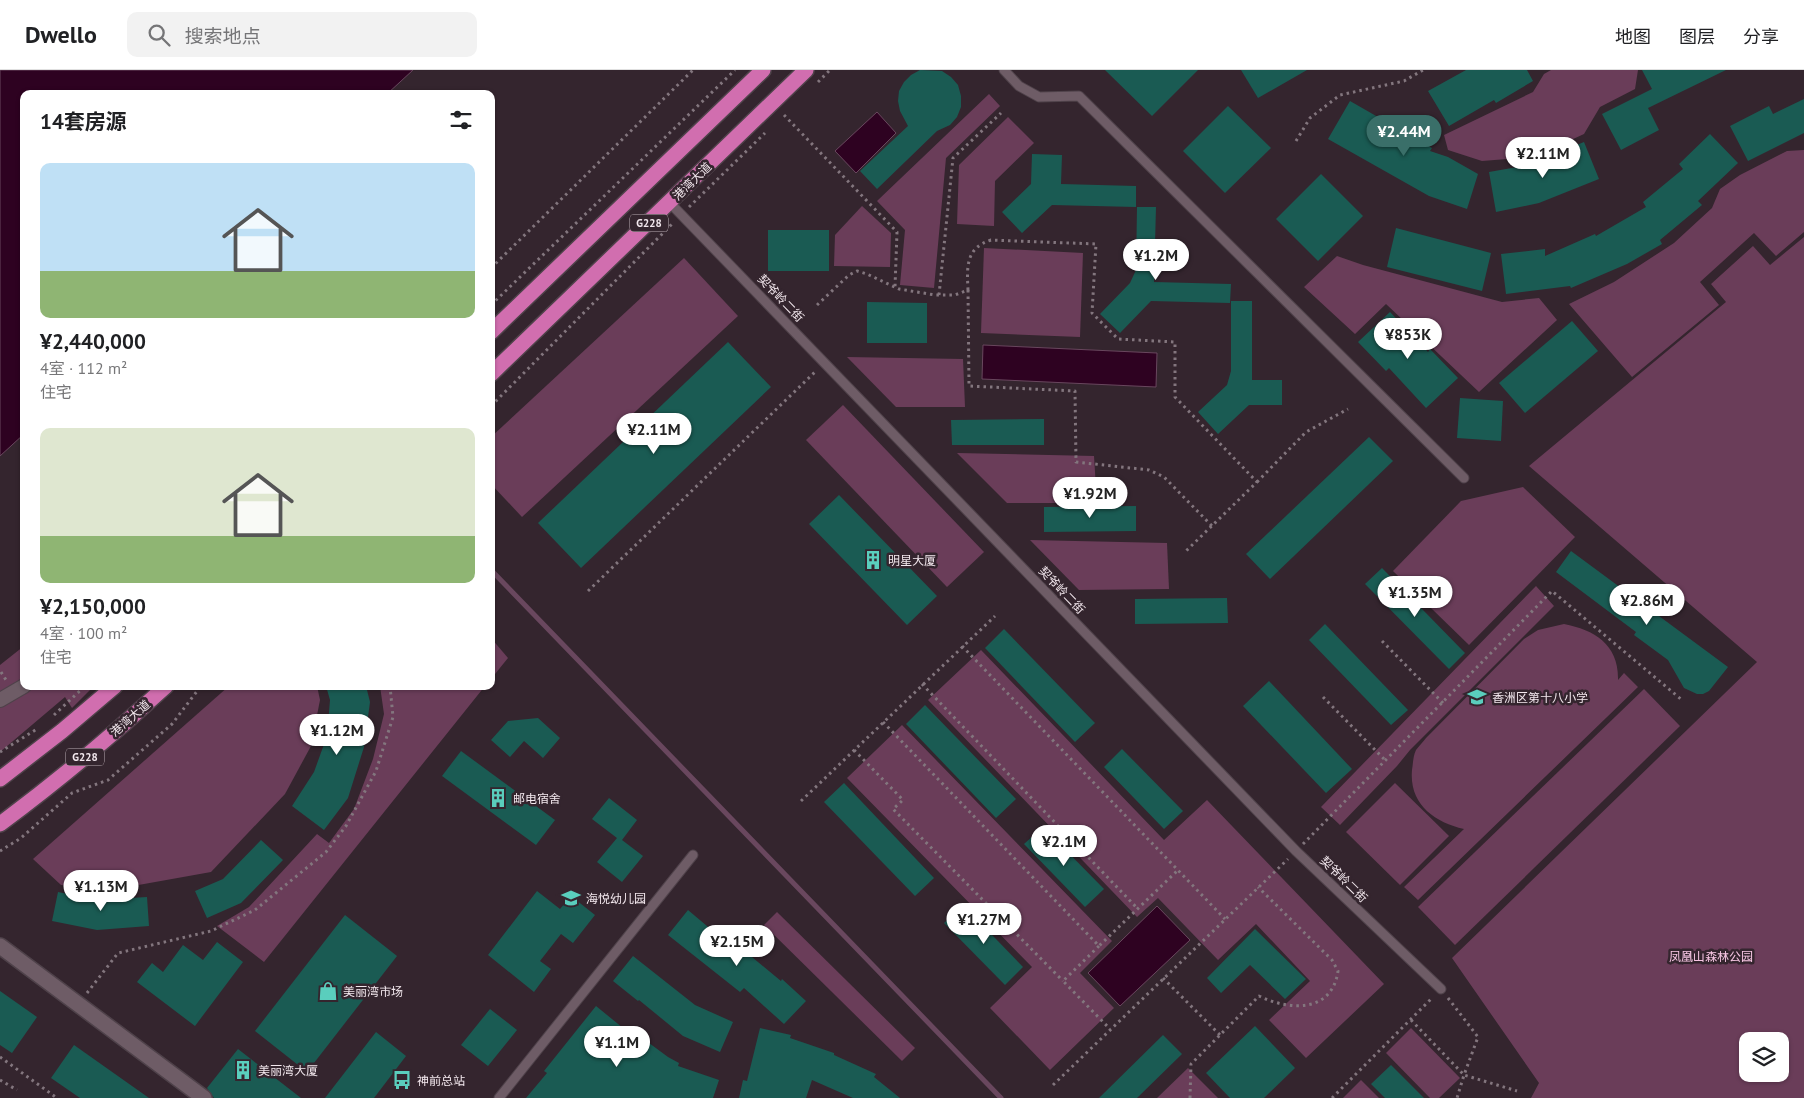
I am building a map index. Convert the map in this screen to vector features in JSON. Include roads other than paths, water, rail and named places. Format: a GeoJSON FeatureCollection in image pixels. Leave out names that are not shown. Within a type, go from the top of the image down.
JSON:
{"type":"FeatureCollection","features":[{"type":"Feature","properties":{"kind":"highway","name":"G228"},"geometry":{"type":"LineString","coordinates":[[495,328],[763,70]]}},
{"type":"Feature","properties":{"kind":"highway","name":"港湾大道"},"geometry":{"type":"LineString","coordinates":[[495,370],[806,70]]}},
{"type":"Feature","properties":{"kind":"highway","name":"G228"},"geometry":{"type":"LineString","coordinates":[[0,778],[62,731],[110,690]]}},
{"type":"Feature","properties":{"kind":"highway","name":"港湾大道"},"geometry":{"type":"LineString","coordinates":[[0,824],[83,759],[161,690]]}},
{"type":"Feature","properties":{"kind":"street"},"geometry":{"type":"LineString","coordinates":[[0,700],[20,688]]}},
{"type":"Feature","properties":{"kind":"street"},"geometry":{"type":"LineString","coordinates":[[0,946],[204,1098]]}},
{"type":"Feature","properties":{"kind":"lane"},"geometry":{"type":"LineString","coordinates":[[1004,70],[1019,86],[1039,97],[1079,96],[1464,478]]}},
{"type":"Feature","properties":{"kind":"lane","name":"契爷岭二街"},"geometry":{"type":"LineString","coordinates":[[670,203],[1296,851],[1441,989]]}},
{"type":"Feature","properties":{"kind":"lane"},"geometry":{"type":"LineString","coordinates":[[499,1098],[693,855]]}},
{"type":"Feature","properties":{"kind":"waterway"},"geometry":{"type":"LineString","coordinates":[[495,574],[1001,1098]]}},
{"type":"Feature","properties":{"kind":"place","name":"明星大厦"},"geometry":{"type":"Point","coordinates":[873,560]}},
{"type":"Feature","properties":{"kind":"place","name":"香洲区第十八小学"},"geometry":{"type":"Point","coordinates":[1477,697]}},
{"type":"Feature","properties":{"kind":"place","name":"邮电宿舍"},"geometry":{"type":"Point","coordinates":[498,798]}},
{"type":"Feature","properties":{"kind":"place","name":"海悦幼儿园"},"geometry":{"type":"Point","coordinates":[571,898]}},
{"type":"Feature","properties":{"kind":"place","name":"美丽湾市场"},"geometry":{"type":"Point","coordinates":[328,991]}},
{"type":"Feature","properties":{"kind":"place","name":"美丽湾大厦"},"geometry":{"type":"Point","coordinates":[243,1070]}},
{"type":"Feature","properties":{"kind":"place","name":"神前总站"},"geometry":{"type":"Point","coordinates":[402,1080]}},
{"type":"Feature","properties":{"kind":"park label","name":"凤凰山森林公园"},"geometry":{"type":"Point","coordinates":[1711,956]}}]}
